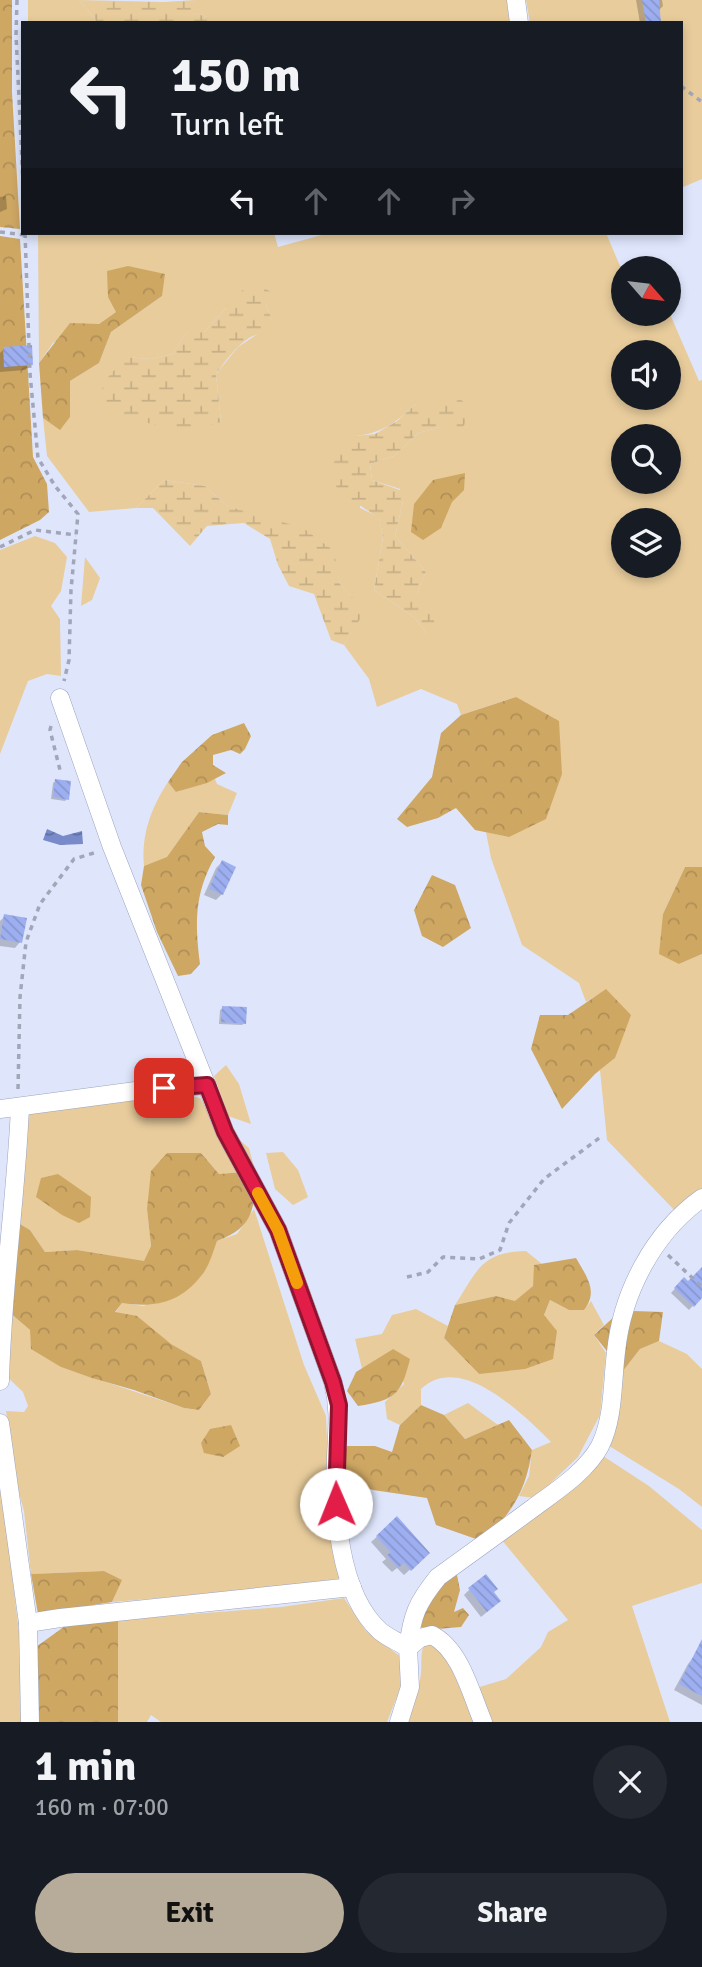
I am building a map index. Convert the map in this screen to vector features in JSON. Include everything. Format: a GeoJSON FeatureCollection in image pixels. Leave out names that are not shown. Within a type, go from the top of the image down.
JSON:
{"type":"FeatureCollection","features":[{"type":"Feature","properties":{"kind":"street"},"geometry":{"type":"LineString","coordinates":[[516,0],[519,21]]}},
{"type":"Feature","properties":{"kind":"street"},"geometry":{"type":"LineString","coordinates":[[60,698],[112,847],[225,1132],[278,1230],[333,1382],[339,1405],[336,1455],[337,1521],[352,1587],[363,1609],[380,1631],[408,1648]]}},
{"type":"Feature","properties":{"kind":"street"},"geometry":{"type":"LineString","coordinates":[[0,1109],[143,1090],[207,1085]]}},
{"type":"Feature","properties":{"kind":"street"},"geometry":{"type":"LineString","coordinates":[[0,1381],[20,1107]]}},
{"type":"Feature","properties":{"kind":"street"},"geometry":{"type":"LineString","coordinates":[[399,1722],[410,1687],[408,1648],[411,1623],[421,1598],[438,1577],[571,1479],[599,1447],[609,1415],[622,1315],[631,1289],[657,1244],[683,1212],[702,1198]]}},
{"type":"Feature","properties":{"kind":"street"},"geometry":{"type":"LineString","coordinates":[[0,1423],[28,1623],[30,1722]]}},
{"type":"Feature","properties":{"kind":"street"},"geometry":{"type":"LineString","coordinates":[[28,1623],[352,1587]]}},
{"type":"Feature","properties":{"kind":"street"},"geometry":{"type":"LineString","coordinates":[[408,1648],[420,1638],[432,1635],[444,1642],[456,1661],[483,1722]]}},
{"type":"Feature","properties":{"kind":"path"},"geometry":{"type":"LineString","coordinates":[[17,0],[21,141]]}},
{"type":"Feature","properties":{"kind":"path"},"geometry":{"type":"LineString","coordinates":[[683,88],[702,102]]}},
{"type":"Feature","properties":{"kind":"path"},"geometry":{"type":"LineString","coordinates":[[0,232],[21,234]]}},
{"type":"Feature","properties":{"kind":"path"},"geometry":{"type":"LineString","coordinates":[[25,235],[30,374],[38,458],[55,486],[78,514],[71,590],[69,660],[60,698]]}},
{"type":"Feature","properties":{"kind":"path"},"geometry":{"type":"LineString","coordinates":[[0,547],[35,530],[76,535]]}},
{"type":"Feature","properties":{"kind":"path"},"geometry":{"type":"LineString","coordinates":[[20,1107],[17,1055],[26,942],[40,904],[75,859],[112,847]]}},
{"type":"Feature","properties":{"kind":"path"},"geometry":{"type":"LineString","coordinates":[[407,1277],[428,1272],[443,1257],[479,1259],[500,1250],[509,1223],[544,1180],[602,1136]]}},
{"type":"Feature","properties":{"kind":"path"},"geometry":{"type":"LineString","coordinates":[[657,1244],[702,1287]]}},
{"type":"Feature","properties":{"kind":"green space"},"geometry":{"type":"Polygon","coordinates":[[[0,0],[12,0],[12,92],[20,229],[0,227],[0,0]]]}},
{"type":"Feature","properties":{"kind":"green space"},"geometry":{"type":"Polygon","coordinates":[[[28,0],[79,0],[96,21],[28,21],[28,0]]]}},
{"type":"Feature","properties":{"kind":"green space"},"geometry":{"type":"Polygon","coordinates":[[[79,0],[195,0],[192,13],[208,17],[207,21],[96,21],[79,0]]]}},
{"type":"Feature","properties":{"kind":"green space"},"geometry":{"type":"Polygon","coordinates":[[[195,0],[507,0],[510,21],[206,21],[207,17],[191,13],[195,0]]]}},
{"type":"Feature","properties":{"kind":"green space"},"geometry":{"type":"Polygon","coordinates":[[[526,0],[702,0],[702,179],[683,187],[683,21],[530,21],[526,0]]]}},
{"type":"Feature","properties":{"kind":"green space"},"geometry":{"type":"Polygon","coordinates":[[[38,235],[275,235],[278,247],[322,235],[607,235],[616,256],[611,256],[611,326],[675,326],[699,381],[702,380],[702,867],[685,867],[663,914],[679,964],[702,954],[702,1195],[678,1214],[607,1140],[600,1070],[615,1058],[606,990],[586,1002],[579,983],[522,945],[491,858],[486,832],[509,837],[516,697],[461,715],[457,704],[421,689],[377,707],[369,679],[344,645],[364,611],[340,584],[333,551],[261,517],[227,506],[205,486],[164,480],[136,508],[89,512],[47,456],[43,418],[60,429],[70,381],[99,363],[111,332],[162,296],[116,312],[99,324],[53,343],[39,363],[38,235]],[[266,305],[226,308],[204,332],[187,332],[173,354],[150,359],[126,357],[124,422],[221,422],[216,374],[238,347],[259,333],[272,319],[266,305]],[[416,404],[389,426],[356,436],[360,508],[379,517],[383,537],[374,590],[414,617],[427,634],[417,593],[426,572],[395,536],[403,501],[400,489],[372,480],[370,464],[394,456],[418,433],[441,427],[463,427],[416,404]]]}},
{"type":"Feature","properties":{"kind":"green space"},"geometry":{"type":"Polygon","coordinates":[[[0,236],[20,239],[33,457],[47,484],[49,512],[40,520],[0,540],[0,236]]]}},
{"type":"Feature","properties":{"kind":"green space"},"geometry":{"type":"Polygon","coordinates":[[[128,266],[165,274],[162,296],[111,332],[99,363],[70,381],[70,417],[60,430],[43,418],[39,363],[70,323],[99,324],[116,312],[108,297],[107,271],[128,266]]]}},
{"type":"Feature","properties":{"kind":"green space"},"geometry":{"type":"Polygon","coordinates":[[[251,281],[271,292],[266,305],[272,319],[268,333],[245,341],[216,374],[221,422],[189,431],[148,423],[124,423],[104,403],[102,384],[126,357],[150,359],[173,354],[187,332],[204,332],[251,281]]]}},
{"type":"Feature","properties":{"kind":"green space"},"geometry":{"type":"Polygon","coordinates":[[[461,400],[473,409],[463,427],[441,427],[418,433],[394,456],[370,464],[372,480],[408,493],[403,501],[395,536],[426,572],[417,593],[431,609],[436,629],[427,634],[414,617],[374,590],[383,537],[379,518],[338,491],[329,467],[356,436],[375,434],[397,421],[416,404],[461,400]]]}},
{"type":"Feature","properties":{"kind":"green space"},"geometry":{"type":"Polygon","coordinates":[[[465,473],[464,490],[452,502],[441,528],[423,540],[411,532],[414,504],[433,480],[465,473]]]}},
{"type":"Feature","properties":{"kind":"green space"},"geometry":{"type":"Polygon","coordinates":[[[164,480],[205,486],[227,506],[303,528],[334,551],[340,584],[365,611],[344,645],[331,640],[314,594],[289,586],[278,565],[270,539],[244,523],[207,526],[190,546],[153,508],[136,508],[164,480]]]}},
{"type":"Feature","properties":{"kind":"green space"},"geometry":{"type":"Polygon","coordinates":[[[35,536],[55,543],[67,557],[61,591],[51,606],[60,619],[61,676],[47,674],[28,681],[0,754],[0,550],[35,536]]]}},
{"type":"Feature","properties":{"kind":"green space"},"geometry":{"type":"Polygon","coordinates":[[[85,557],[100,578],[92,600],[81,606],[85,557]]]}},
{"type":"Feature","properties":{"kind":"green space"},"geometry":{"type":"Polygon","coordinates":[[[516,697],[559,721],[562,774],[546,819],[509,837],[475,830],[456,808],[438,818],[407,827],[397,819],[432,777],[441,733],[461,715],[516,697]]]}},
{"type":"Feature","properties":{"kind":"green space"},"geometry":{"type":"Polygon","coordinates":[[[244,723],[251,736],[245,749],[240,754],[231,750],[213,755],[213,765],[226,773],[207,783],[176,792],[168,782],[182,762],[212,735],[244,723]]]}},
{"type":"Feature","properties":{"kind":"green space"},"geometry":{"type":"Polygon","coordinates":[[[215,779],[217,784],[237,793],[228,815],[199,812],[167,858],[144,866],[148,822],[168,782],[177,792],[215,779]]]}},
{"type":"Feature","properties":{"kind":"green space"},"geometry":{"type":"Polygon","coordinates":[[[199,812],[228,815],[228,825],[218,824],[202,832],[205,846],[215,857],[203,884],[198,909],[200,964],[191,974],[178,976],[157,932],[141,885],[144,866],[167,857],[199,812]]]}},
{"type":"Feature","properties":{"kind":"green space"},"geometry":{"type":"Polygon","coordinates":[[[685,867],[702,867],[702,954],[679,964],[659,954],[663,914],[685,867]]]}},
{"type":"Feature","properties":{"kind":"green space"},"geometry":{"type":"Polygon","coordinates":[[[432,875],[455,885],[471,928],[443,947],[422,936],[414,910],[432,875]]]}},
{"type":"Feature","properties":{"kind":"green space"},"geometry":{"type":"Polygon","coordinates":[[[606,989],[631,1015],[615,1058],[595,1074],[562,1109],[531,1049],[540,1015],[568,1015],[606,989]]]}},
{"type":"Feature","properties":{"kind":"green space"},"geometry":{"type":"Polygon","coordinates":[[[226,1065],[239,1084],[251,1124],[228,1116],[214,1076],[226,1065]]]}},
{"type":"Feature","properties":{"kind":"green space"},"geometry":{"type":"Polygon","coordinates":[[[171,1092],[200,1098],[210,1115],[249,1148],[255,1171],[219,1174],[201,1153],[147,1209],[151,1246],[144,1262],[77,1250],[45,1252],[30,1230],[20,1224],[29,1108],[143,1097],[153,1110],[164,1106],[171,1092]]]}},
{"type":"Feature","properties":{"kind":"green space"},"geometry":{"type":"Polygon","coordinates":[[[283,1152],[298,1170],[308,1197],[293,1205],[275,1189],[266,1153],[283,1152]]]}},
{"type":"Feature","properties":{"kind":"green space"},"geometry":{"type":"Polygon","coordinates":[[[167,1153],[201,1153],[219,1174],[255,1171],[253,1205],[246,1222],[230,1235],[217,1241],[206,1268],[193,1285],[166,1302],[145,1305],[122,1303],[115,1312],[137,1316],[171,1344],[201,1361],[211,1394],[199,1410],[184,1408],[61,1367],[31,1349],[30,1330],[9,1312],[20,1224],[30,1230],[45,1252],[77,1250],[144,1261],[151,1246],[147,1209],[151,1171],[167,1153]]]}},
{"type":"Feature","properties":{"kind":"green space"},"geometry":{"type":"Polygon","coordinates":[[[58,1174],[91,1197],[90,1217],[79,1223],[36,1197],[41,1178],[58,1174]]]}},
{"type":"Feature","properties":{"kind":"green space"},"geometry":{"type":"Polygon","coordinates":[[[254,1209],[304,1365],[326,1416],[329,1494],[327,1525],[343,1578],[257,1590],[112,1602],[121,1580],[104,1571],[31,1574],[24,1511],[16,1482],[6,1411],[24,1412],[28,1406],[23,1392],[3,1373],[9,1312],[30,1330],[61,1367],[184,1408],[199,1410],[211,1394],[201,1361],[115,1313],[122,1303],[144,1306],[202,1275],[217,1241],[237,1234],[254,1209]]]}},
{"type":"Feature","properties":{"kind":"green space"},"geometry":{"type":"Polygon","coordinates":[[[526,1251],[542,1264],[535,1265],[533,1286],[515,1302],[496,1296],[455,1305],[482,1266],[499,1255],[526,1251]]]}},
{"type":"Feature","properties":{"kind":"green space"},"geometry":{"type":"Polygon","coordinates":[[[576,1258],[587,1277],[590,1296],[584,1310],[569,1310],[550,1300],[544,1315],[557,1331],[553,1359],[525,1369],[479,1374],[444,1338],[455,1305],[496,1296],[515,1301],[533,1286],[534,1265],[576,1258]]]}},
{"type":"Feature","properties":{"kind":"green space"},"geometry":{"type":"Polygon","coordinates":[[[550,1300],[569,1310],[584,1310],[591,1301],[604,1325],[594,1335],[606,1353],[600,1415],[578,1457],[535,1498],[519,1496],[529,1476],[532,1450],[551,1442],[508,1403],[490,1391],[454,1377],[437,1379],[421,1389],[421,1405],[400,1425],[387,1419],[385,1402],[404,1384],[393,1349],[362,1369],[355,1339],[382,1334],[392,1315],[416,1309],[448,1326],[444,1338],[479,1374],[544,1315],[550,1300]]]}},
{"type":"Feature","properties":{"kind":"green space"},"geometry":{"type":"Polygon","coordinates":[[[634,1311],[663,1312],[659,1341],[640,1349],[623,1371],[594,1335],[616,1315],[634,1311]]]}},
{"type":"Feature","properties":{"kind":"green space"},"geometry":{"type":"Polygon","coordinates":[[[659,1341],[687,1354],[702,1369],[702,1507],[679,1489],[606,1444],[623,1371],[640,1349],[659,1341]]]}},
{"type":"Feature","properties":{"kind":"green space"},"geometry":{"type":"Polygon","coordinates":[[[393,1349],[410,1359],[399,1388],[388,1398],[358,1406],[347,1391],[356,1372],[393,1349]]]}},
{"type":"Feature","properties":{"kind":"green space"},"geometry":{"type":"Polygon","coordinates":[[[468,1403],[498,1425],[465,1439],[444,1415],[468,1403]]]}},
{"type":"Feature","properties":{"kind":"green space"},"geometry":{"type":"Polygon","coordinates":[[[421,1405],[444,1415],[465,1439],[509,1420],[532,1450],[526,1477],[515,1502],[499,1523],[476,1539],[436,1525],[427,1498],[373,1490],[349,1483],[341,1466],[347,1446],[375,1446],[392,1452],[400,1425],[421,1405]]]}},
{"type":"Feature","properties":{"kind":"green space"},"geometry":{"type":"Polygon","coordinates":[[[231,1425],[240,1446],[223,1457],[204,1453],[201,1443],[210,1429],[231,1425]]]}},
{"type":"Feature","properties":{"kind":"green space"},"geometry":{"type":"Polygon","coordinates":[[[603,1456],[649,1486],[702,1530],[702,1583],[632,1606],[670,1722],[487,1722],[473,1689],[506,1679],[541,1647],[548,1632],[568,1620],[501,1539],[555,1501],[603,1456]]]}},
{"type":"Feature","properties":{"kind":"green space"},"geometry":{"type":"Polygon","coordinates":[[[0,1479],[20,1640],[22,1722],[0,1722],[0,1479]]]}},
{"type":"Feature","properties":{"kind":"green space"},"geometry":{"type":"Polygon","coordinates":[[[456,1570],[460,1590],[454,1612],[463,1608],[469,1615],[461,1627],[417,1627],[431,1595],[456,1570]]]}},
{"type":"Feature","properties":{"kind":"green space"},"geometry":{"type":"Polygon","coordinates":[[[104,1571],[122,1580],[112,1602],[38,1614],[31,1574],[104,1571]]]}},
{"type":"Feature","properties":{"kind":"green space"},"geometry":{"type":"Polygon","coordinates":[[[344,1598],[366,1631],[401,1657],[402,1684],[387,1722],[161,1722],[151,1715],[147,1722],[118,1722],[118,1620],[281,1607],[344,1598]]]}},
{"type":"Feature","properties":{"kind":"green space"},"geometry":{"type":"Polygon","coordinates":[[[118,1620],[118,1722],[38,1722],[36,1647],[65,1626],[118,1620]]]}},
{"type":"Feature","properties":{"kind":"green space"},"geometry":{"type":"Polygon","coordinates":[[[424,1645],[438,1647],[446,1656],[475,1722],[408,1722],[419,1685],[424,1645]]]}},
{"type":"Feature","properties":{"kind":"water"},"geometry":{"type":"Polygon","coordinates":[[[47,829],[63,836],[82,831],[83,844],[60,845],[43,840],[47,829]]]}},
{"type":"Feature","properties":{"kind":"building"},"geometry":{"type":"Polygon","coordinates":[[[642,0],[659,0],[661,21],[646,21],[642,0]]]}},
{"type":"Feature","properties":{"kind":"building"},"geometry":{"type":"Polygon","coordinates":[[[32,345],[33,365],[4,367],[3,347],[32,345]]]}},
{"type":"Feature","properties":{"kind":"building"},"geometry":{"type":"Polygon","coordinates":[[[55,779],[71,781],[69,800],[53,797],[55,779]]]}},
{"type":"Feature","properties":{"kind":"building"},"geometry":{"type":"Polygon","coordinates":[[[222,860],[236,867],[223,895],[209,889],[222,860]]]}},
{"type":"Feature","properties":{"kind":"building"},"geometry":{"type":"Polygon","coordinates":[[[4,914],[27,918],[22,943],[0,939],[4,914]]]}},
{"type":"Feature","properties":{"kind":"building"},"geometry":{"type":"Polygon","coordinates":[[[222,1006],[247,1007],[246,1024],[221,1022],[222,1006]]]}},
{"type":"Feature","properties":{"kind":"building"},"geometry":{"type":"Polygon","coordinates":[[[702,1267],[702,1298],[694,1307],[674,1288],[684,1277],[688,1281],[702,1267]]]}},
{"type":"Feature","properties":{"kind":"building"},"geometry":{"type":"Polygon","coordinates":[[[397,1516],[430,1553],[411,1571],[404,1563],[398,1568],[387,1555],[391,1552],[376,1536],[397,1516]]]}},
{"type":"Feature","properties":{"kind":"building"},"geometry":{"type":"Polygon","coordinates":[[[486,1574],[498,1589],[494,1592],[501,1601],[487,1612],[468,1588],[486,1574]]]}},
{"type":"Feature","properties":{"kind":"building"},"geometry":{"type":"Polygon","coordinates":[[[702,1639],[702,1696],[679,1684],[702,1639]]]}},
{"type":"Feature","properties":{"kind":"slow traffic"},"geometry":{"type":"LineString","coordinates":[[258,1193],[278,1230],[297,1283]]}},
{"type":"Feature","properties":{"kind":"route"},"geometry":{"type":"LineString","coordinates":[[164,1088],[207,1085],[225,1132],[278,1230],[339,1405],[336,1504]]}}]}
